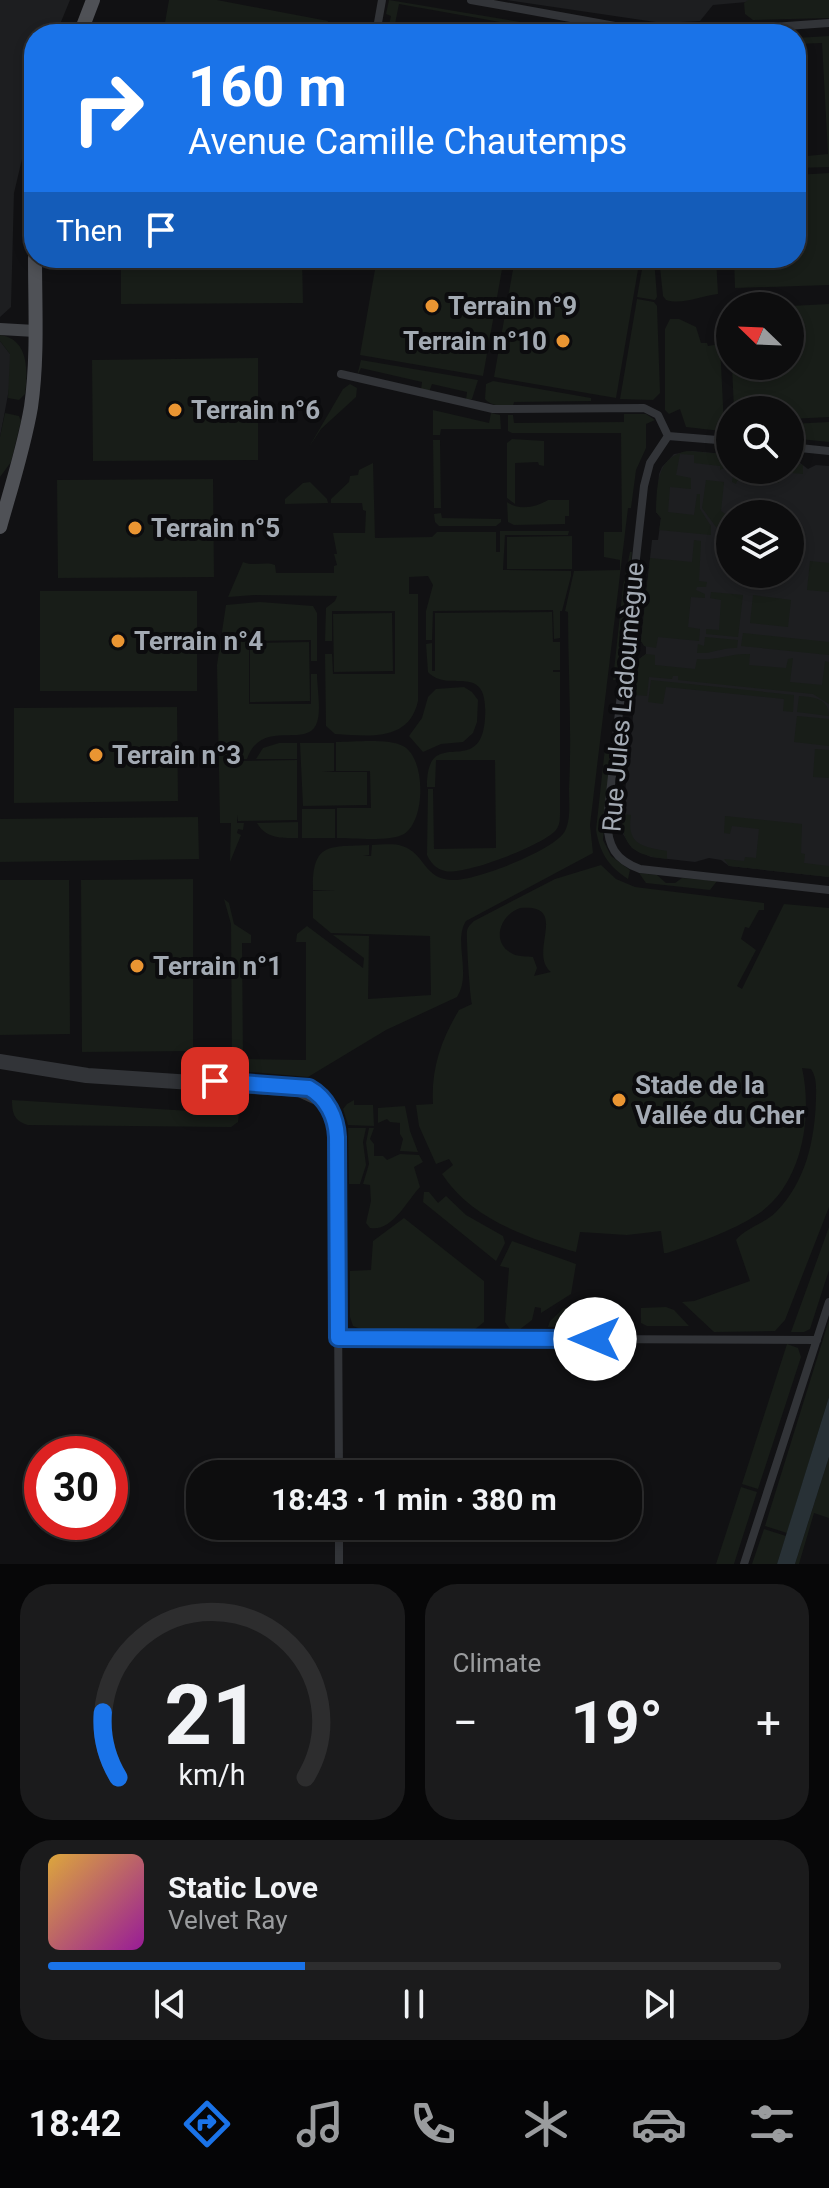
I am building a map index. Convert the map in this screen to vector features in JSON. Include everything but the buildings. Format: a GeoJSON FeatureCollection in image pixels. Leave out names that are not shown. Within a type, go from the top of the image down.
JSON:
{"type":"FeatureCollection","features":[{"type":"Feature","properties":{"kind":"main road"},"geometry":{"type":"LineString","coordinates":[[84,24],[93,0]]}},
{"type":"Feature","properties":{"kind":"main road"},"geometry":{"type":"LineString","coordinates":[[0,527],[3,503],[31,405],[35,268]]}},
{"type":"Feature","properties":{"kind":"main road"},"geometry":{"type":"LineString","coordinates":[[0,329],[35,331]]}},
{"type":"Feature","properties":{"kind":"street"},"geometry":{"type":"LineString","coordinates":[[378,24],[382,0]]}},
{"type":"Feature","properties":{"kind":"street"},"geometry":{"type":"LineString","coordinates":[[471,0],[604,24]]}},
{"type":"Feature","properties":{"kind":"street"},"geometry":{"type":"LineString","coordinates":[[806,25],[829,23]]}},
{"type":"Feature","properties":{"kind":"street"},"geometry":{"type":"LineString","coordinates":[[341,374],[493,409],[644,408],[658,415],[668,436],[716,440]]}},
{"type":"Feature","properties":{"kind":"street","name":"Rue Jules Ladoumègue"},"geometry":{"type":"LineString","coordinates":[[668,436],[653,457],[646,475],[607,821],[608,839],[620,859],[640,869],[829,890]]}},
{"type":"Feature","properties":{"kind":"street"},"geometry":{"type":"LineString","coordinates":[[804,448],[829,451]]}},
{"type":"Feature","properties":{"kind":"street"},"geometry":{"type":"LineString","coordinates":[[0,1058],[88,1072],[296,1086],[315,1091],[327,1105],[337,1128],[339,1460]]}},
{"type":"Feature","properties":{"kind":"street"},"geometry":{"type":"LineString","coordinates":[[0,1065],[86,1079],[299,1093],[327,1105]]}},
{"type":"Feature","properties":{"kind":"street"},"geometry":{"type":"LineString","coordinates":[[744,1564],[829,1302]]}},
{"type":"Feature","properties":{"kind":"street"},"geometry":{"type":"LineString","coordinates":[[338,1338],[817,1340]]}},
{"type":"Feature","properties":{"kind":"street"},"geometry":{"type":"LineString","coordinates":[[339,1540],[339,1564]]}},
{"type":"Feature","properties":{"kind":"shaded area"},"geometry":{"type":"Polygon","coordinates":[[[0,0],[70,0],[60,24],[24,24],[24,150],[14,193],[11,307],[0,317],[0,0]]]}},
{"type":"Feature","properties":{"kind":"shaded area"},"geometry":{"type":"Polygon","coordinates":[[[169,0],[217,0],[328,21],[328,24],[165,24],[169,0]]]}},
{"type":"Feature","properties":{"kind":"shaded area"},"geometry":{"type":"Polygon","coordinates":[[[389,0],[532,24],[512,24],[399,4],[395,24],[389,24],[391,16],[386,14],[389,0]]]}},
{"type":"Feature","properties":{"kind":"shaded area"},"geometry":{"type":"Polygon","coordinates":[[[506,0],[829,0],[829,13],[747,2],[713,5],[700,21],[662,23],[506,0]]]}},
{"type":"Feature","properties":{"kind":"shaded area"},"geometry":{"type":"Polygon","coordinates":[[[748,0],[829,0],[829,18],[753,20],[745,14],[744,3],[748,0]]]}},
{"type":"Feature","properties":{"kind":"shaded area"},"geometry":{"type":"Polygon","coordinates":[[[829,36],[829,167],[806,168],[806,156],[828,154],[822,43],[806,44],[806,37],[829,36]]]}},
{"type":"Feature","properties":{"kind":"shaded area"},"geometry":{"type":"Polygon","coordinates":[[[829,173],[829,285],[735,288],[734,268],[806,268],[806,174],[829,173]]]}},
{"type":"Feature","properties":{"kind":"shaded area"},"geometry":{"type":"Polygon","coordinates":[[[121,268],[302,268],[303,303],[121,304],[121,268]]]}},
{"type":"Feature","properties":{"kind":"shaded area","name":"Terrain n°9"},"geometry":{"type":"Polygon","coordinates":[[[375,268],[502,268],[483,376],[360,355],[375,268]]]}},
{"type":"Feature","properties":{"kind":"shaded area","name":"Terrain n°10"},"geometry":{"type":"Polygon","coordinates":[[[513,268],[638,268],[616,398],[494,377],[513,268]]]}},
{"type":"Feature","properties":{"kind":"shaded area"},"geometry":{"type":"Polygon","coordinates":[[[642,268],[655,268],[657,297],[655,300],[637,297],[642,268]]]}},
{"type":"Feature","properties":{"kind":"shaded area"},"geometry":{"type":"Polygon","coordinates":[[[660,268],[717,268],[716,294],[685,301],[666,300],[660,268]]]}},
{"type":"Feature","properties":{"kind":"shaded area"},"geometry":{"type":"Polygon","coordinates":[[[637,299],[654,302],[657,306],[660,393],[653,400],[620,399],[637,299]]]}},
{"type":"Feature","properties":{"kind":"shaded area"},"geometry":{"type":"Polygon","coordinates":[[[829,304],[829,417],[804,418],[804,396],[733,396],[733,380],[804,380],[804,305],[829,304]]]}},
{"type":"Feature","properties":{"kind":"shaded area"},"geometry":{"type":"Polygon","coordinates":[[[670,319],[679,319],[696,327],[701,343],[716,345],[716,380],[722,380],[723,396],[716,396],[716,430],[686,427],[680,409],[669,414],[665,410],[665,329],[670,319]]]}},
{"type":"Feature","properties":{"kind":"shaded area"},"geometry":{"type":"Polygon","coordinates":[[[0,335],[17,343],[24,357],[25,394],[19,400],[8,398],[10,354],[0,341],[0,335]]]}},
{"type":"Feature","properties":{"kind":"shaded area"},"geometry":{"type":"Polygon","coordinates":[[[0,341],[10,354],[10,384],[0,437],[0,341]]]}},
{"type":"Feature","properties":{"kind":"shaded area","name":"Terrain n°6"},"geometry":{"type":"Polygon","coordinates":[[[258,358],[258,460],[93,461],[92,360],[258,358]]]}},
{"type":"Feature","properties":{"kind":"shaded area"},"geometry":{"type":"Polygon","coordinates":[[[361,360],[478,380],[472,399],[466,400],[467,392],[432,384],[429,392],[421,390],[422,382],[361,368],[357,376],[361,360]]]}},
{"type":"Feature","properties":{"kind":"shaded area"},"geometry":{"type":"Polygon","coordinates":[[[493,381],[591,398],[591,401],[514,402],[513,406],[498,406],[485,399],[486,384],[493,381]]]}},
{"type":"Feature","properties":{"kind":"shaded area"},"geometry":{"type":"Polygon","coordinates":[[[350,384],[357,388],[356,397],[321,429],[309,447],[343,389],[350,384]]]}},
{"type":"Feature","properties":{"kind":"shaded area"},"geometry":{"type":"Polygon","coordinates":[[[433,410],[489,423],[491,413],[500,415],[501,429],[441,429],[440,435],[433,435],[433,410]]]}},
{"type":"Feature","properties":{"kind":"shaded area"},"geometry":{"type":"Polygon","coordinates":[[[5,413],[19,416],[21,421],[11,462],[0,477],[0,437],[5,413]]]}},
{"type":"Feature","properties":{"kind":"shaded area"},"geometry":{"type":"Polygon","coordinates":[[[624,414],[646,414],[655,420],[646,424],[646,448],[636,470],[631,508],[628,508],[590,825],[593,853],[466,921],[461,938],[463,978],[457,997],[386,1030],[308,1077],[227,1070],[224,1058],[232,1057],[231,924],[224,899],[229,903],[234,924],[251,935],[251,943],[242,943],[243,1059],[306,1060],[306,942],[296,942],[297,934],[307,926],[363,968],[364,958],[333,935],[369,936],[368,999],[431,995],[430,936],[331,933],[313,918],[313,891],[336,890],[313,890],[313,874],[320,855],[333,847],[369,845],[369,855],[363,856],[371,856],[372,845],[398,845],[416,854],[437,876],[466,879],[532,855],[565,831],[569,810],[570,745],[568,612],[565,611],[574,571],[620,570],[620,560],[604,557],[604,532],[622,532],[621,433],[512,433],[508,431],[508,415],[513,415],[514,423],[624,422],[624,414]]]}},
{"type":"Feature","properties":{"kind":"shaded area"},"geometry":{"type":"Polygon","coordinates":[[[829,422],[829,442],[804,439],[804,423],[829,422]]]}},
{"type":"Feature","properties":{"kind":"shaded area"},"geometry":{"type":"Polygon","coordinates":[[[512,439],[544,441],[544,466],[538,462],[515,463],[515,504],[507,498],[507,443],[512,439]]]}},
{"type":"Feature","properties":{"kind":"shaded area"},"geometry":{"type":"Polygon","coordinates":[[[433,440],[440,440],[441,508],[434,508],[433,440]]]}},
{"type":"Feature","properties":{"kind":"shaded area"},"geometry":{"type":"Polygon","coordinates":[[[687,451],[716,453],[716,466],[694,463],[694,455],[680,454],[676,475],[691,478],[691,489],[670,487],[668,512],[694,515],[697,494],[700,494],[700,509],[711,526],[711,535],[659,530],[661,518],[656,512],[660,474],[669,459],[677,454],[687,451]]]}},
{"type":"Feature","properties":{"kind":"shaded area"},"geometry":{"type":"Polygon","coordinates":[[[692,451],[716,453],[716,484],[804,484],[804,466],[808,469],[816,465],[829,466],[829,877],[729,866],[721,860],[709,858],[695,862],[651,857],[632,848],[623,834],[639,659],[646,654],[646,647],[641,641],[652,540],[658,540],[661,518],[656,512],[662,467],[674,454],[692,451]]]}},
{"type":"Feature","properties":{"kind":"shaded area"},"geometry":{"type":"Polygon","coordinates":[[[373,463],[375,538],[432,537],[437,532],[496,532],[496,552],[500,552],[500,531],[569,531],[568,535],[505,535],[503,570],[571,571],[571,576],[560,611],[560,638],[554,639],[553,610],[433,611],[432,640],[426,640],[426,611],[433,585],[428,576],[409,577],[409,594],[418,594],[418,701],[413,714],[406,724],[386,734],[335,734],[326,726],[325,654],[332,654],[333,674],[395,674],[395,611],[332,611],[332,641],[325,641],[326,608],[337,596],[228,597],[243,562],[275,565],[276,573],[334,573],[334,566],[337,565],[334,554],[337,554],[333,533],[365,533],[366,511],[362,503],[331,503],[331,499],[349,482],[350,476],[358,475],[359,470],[373,463]]]}},
{"type":"Feature","properties":{"kind":"shaded area","name":"Terrain n°5"},"geometry":{"type":"Polygon","coordinates":[[[213,479],[214,577],[58,578],[57,480],[213,479]]]}},
{"type":"Feature","properties":{"kind":"shaded area"},"geometry":{"type":"Polygon","coordinates":[[[706,480],[724,484],[722,500],[716,500],[716,527],[702,508],[706,480]]]}},
{"type":"Feature","properties":{"kind":"shaded area"},"geometry":{"type":"Polygon","coordinates":[[[310,482],[328,503],[285,504],[285,499],[303,483],[310,482]]]}},
{"type":"Feature","properties":{"kind":"shaded area"},"geometry":{"type":"Polygon","coordinates":[[[548,500],[569,500],[569,516],[565,516],[565,524],[514,525],[508,522],[507,502],[528,507],[548,500]]]}},
{"type":"Feature","properties":{"kind":"shaded area"},"geometry":{"type":"Polygon","coordinates":[[[441,513],[442,518],[501,519],[501,522],[496,526],[439,526],[434,514],[441,513]]]}},
{"type":"Feature","properties":{"kind":"shaded area"},"geometry":{"type":"Polygon","coordinates":[[[572,536],[572,569],[507,569],[507,537],[572,536]]]}},
{"type":"Feature","properties":{"kind":"shaded area"},"geometry":{"type":"Polygon","coordinates":[[[694,540],[701,541],[699,581],[707,582],[706,587],[697,587],[696,590],[705,594],[705,598],[691,597],[688,627],[700,629],[699,641],[658,637],[656,648],[644,646],[641,641],[650,558],[692,562],[694,540]]]}},
{"type":"Feature","properties":{"kind":"shaded area"},"geometry":{"type":"Polygon","coordinates":[[[630,552],[618,680],[613,680],[623,586],[630,552]]]}},
{"type":"Feature","properties":{"kind":"shaded area"},"geometry":{"type":"Polygon","coordinates":[[[810,561],[829,563],[829,592],[807,590],[810,561]]]}},
{"type":"Feature","properties":{"kind":"shaded area","name":"Terrain n°4"},"geometry":{"type":"Polygon","coordinates":[[[40,591],[197,591],[197,691],[40,691],[40,591]]]}},
{"type":"Feature","properties":{"kind":"shaded area"},"geometry":{"type":"Polygon","coordinates":[[[711,592],[743,595],[738,637],[706,634],[706,629],[719,630],[721,600],[710,598],[711,592]]]}},
{"type":"Feature","properties":{"kind":"shaded area"},"geometry":{"type":"Polygon","coordinates":[[[753,595],[791,600],[788,627],[750,623],[753,595]]]}},
{"type":"Feature","properties":{"kind":"shaded area"},"geometry":{"type":"Polygon","coordinates":[[[260,602],[313,606],[317,613],[317,661],[311,661],[311,640],[249,641],[249,704],[311,704],[311,674],[317,674],[319,714],[316,725],[310,731],[272,736],[254,747],[247,759],[237,759],[297,760],[297,820],[238,821],[237,815],[237,823],[244,823],[243,830],[238,829],[237,833],[241,835],[230,862],[231,823],[220,823],[217,665],[226,605],[260,602]]]}},
{"type":"Feature","properties":{"kind":"shaded area"},"geometry":{"type":"Polygon","coordinates":[[[552,612],[553,642],[560,642],[560,670],[553,670],[560,672],[558,826],[549,836],[503,858],[468,869],[442,870],[427,855],[428,789],[433,789],[434,849],[496,848],[495,760],[436,760],[435,787],[427,787],[429,768],[435,757],[474,746],[481,737],[485,718],[485,700],[481,689],[466,682],[446,681],[428,672],[426,644],[432,643],[432,671],[435,671],[435,613],[552,612]]]}},
{"type":"Feature","properties":{"kind":"shaded area"},"geometry":{"type":"Polygon","coordinates":[[[392,613],[393,671],[334,672],[333,614],[392,613]]]}},
{"type":"Feature","properties":{"kind":"shaded area"},"geometry":{"type":"Polygon","coordinates":[[[743,633],[829,642],[829,655],[741,646],[743,633]]]}},
{"type":"Feature","properties":{"kind":"shaded area"},"geometry":{"type":"Polygon","coordinates":[[[705,637],[738,640],[737,648],[697,653],[698,644],[704,646],[705,637]]]}},
{"type":"Feature","properties":{"kind":"shaded area"},"geometry":{"type":"Polygon","coordinates":[[[309,642],[310,701],[250,702],[250,643],[309,642]]]}},
{"type":"Feature","properties":{"kind":"shaded area"},"geometry":{"type":"Polygon","coordinates":[[[646,654],[655,655],[655,665],[695,669],[697,659],[750,654],[749,665],[786,668],[788,659],[793,658],[790,682],[822,685],[825,661],[829,662],[829,704],[813,694],[678,680],[678,676],[672,679],[649,677],[647,696],[635,695],[639,659],[646,654]]]}},
{"type":"Feature","properties":{"kind":"shaded area"},"geometry":{"type":"Polygon","coordinates":[[[651,680],[794,695],[793,712],[783,711],[784,699],[666,687],[663,704],[648,702],[651,680]]]}},
{"type":"Feature","properties":{"kind":"shaded area"},"geometry":{"type":"Polygon","coordinates":[[[464,687],[478,700],[473,733],[463,742],[441,744],[423,752],[409,736],[422,718],[428,697],[436,689],[464,687]]]}},
{"type":"Feature","properties":{"kind":"shaded area"},"geometry":{"type":"Polygon","coordinates":[[[799,696],[823,702],[829,716],[797,712],[799,696]]]}},
{"type":"Feature","properties":{"kind":"shaded area","name":"Terrain n°3"},"geometry":{"type":"Polygon","coordinates":[[[177,707],[178,801],[14,803],[14,708],[177,707]]]}},
{"type":"Feature","properties":{"kind":"shaded area"},"geometry":{"type":"Polygon","coordinates":[[[797,716],[829,719],[829,746],[794,742],[797,716]]]}},
{"type":"Feature","properties":{"kind":"shaded area"},"geometry":{"type":"Polygon","coordinates":[[[336,742],[389,742],[403,746],[411,753],[419,775],[419,803],[411,827],[404,834],[381,839],[337,838],[337,808],[371,808],[370,771],[336,771],[336,742]]]}},
{"type":"Feature","properties":{"kind":"shaded area"},"geometry":{"type":"Polygon","coordinates":[[[279,743],[297,743],[297,759],[256,759],[263,748],[279,743]]]}},
{"type":"Feature","properties":{"kind":"shaded area"},"geometry":{"type":"Polygon","coordinates":[[[300,743],[334,743],[334,771],[322,772],[367,772],[367,805],[303,806],[300,743]]]}},
{"type":"Feature","properties":{"kind":"shaded area"},"geometry":{"type":"Polygon","coordinates":[[[605,748],[611,749],[603,840],[611,856],[630,870],[628,879],[606,858],[596,830],[605,748]]]}},
{"type":"Feature","properties":{"kind":"shaded area"},"geometry":{"type":"Polygon","coordinates":[[[815,749],[829,750],[829,778],[813,777],[815,749]]]}},
{"type":"Feature","properties":{"kind":"shaded area"},"geometry":{"type":"Polygon","coordinates":[[[302,809],[335,809],[335,838],[302,838],[302,809]]]}},
{"type":"Feature","properties":{"kind":"shaded area"},"geometry":{"type":"Polygon","coordinates":[[[623,814],[631,815],[634,839],[644,846],[667,851],[667,859],[633,848],[624,835],[623,814]]]}},
{"type":"Feature","properties":{"kind":"shaded area"},"geometry":{"type":"Polygon","coordinates":[[[725,816],[802,824],[801,853],[805,854],[804,863],[829,866],[829,877],[729,866],[724,859],[744,861],[745,857],[756,858],[759,829],[732,826],[730,834],[724,833],[725,816]]]}},
{"type":"Feature","properties":{"kind":"shaded area"},"geometry":{"type":"Polygon","coordinates":[[[198,817],[199,859],[0,862],[0,819],[198,817]]]}},
{"type":"Feature","properties":{"kind":"shaded area"},"geometry":{"type":"Polygon","coordinates":[[[298,822],[298,838],[270,835],[257,823],[298,822]]]}},
{"type":"Feature","properties":{"kind":"shaded area","name":"Stade de la Vallée du Cher"},"geometry":{"type":"Polygon","coordinates":[[[601,865],[616,879],[635,887],[764,903],[764,910],[759,910],[749,928],[745,927],[741,939],[756,950],[737,986],[742,989],[784,904],[829,908],[829,1207],[785,1320],[775,1331],[714,1332],[682,1302],[694,1301],[750,1281],[736,1240],[776,1212],[802,1174],[811,1144],[815,1113],[816,1083],[811,1069],[802,1068],[805,1128],[801,1148],[785,1186],[758,1214],[737,1226],[667,1253],[664,1253],[661,1231],[627,1235],[580,1232],[576,1252],[520,1233],[484,1215],[454,1190],[442,1174],[453,1165],[449,1159],[436,1164],[419,1126],[416,1105],[433,1104],[434,1079],[442,1044],[459,1010],[472,1004],[468,928],[474,921],[555,879],[601,865]],[[520,908],[513,912],[500,930],[506,949],[513,954],[533,957],[537,968],[534,976],[551,972],[545,964],[543,953],[546,921],[543,913],[520,908]]]}},
{"type":"Feature","properties":{"kind":"shaded area"},"geometry":{"type":"Polygon","coordinates":[[[639,873],[657,875],[666,883],[675,883],[682,878],[717,881],[710,890],[646,883],[639,873]]]}},
{"type":"Feature","properties":{"kind":"shaded area","name":"Terrain n°1"},"geometry":{"type":"Polygon","coordinates":[[[193,879],[193,1051],[82,1052],[81,880],[193,879]]]}},
{"type":"Feature","properties":{"kind":"shaded area"},"geometry":{"type":"Polygon","coordinates":[[[0,880],[69,880],[70,1034],[0,1035],[0,880]]]}},
{"type":"Feature","properties":{"kind":"shaded area"},"geometry":{"type":"Polygon","coordinates":[[[12,1100],[239,1114],[238,1122],[231,1127],[28,1125],[15,1116],[12,1100]]]}},
{"type":"Feature","properties":{"kind":"shaded area"},"geometry":{"type":"Polygon","coordinates":[[[354,1100],[354,1105],[373,1105],[374,1126],[348,1125],[343,1109],[354,1100]]]}},
{"type":"Feature","properties":{"kind":"shaded area"},"geometry":{"type":"Polygon","coordinates":[[[405,1106],[418,1152],[400,1151],[403,1139],[400,1123],[387,1119],[378,1123],[378,1108],[405,1106]]]}},
{"type":"Feature","properties":{"kind":"shaded area"},"geometry":{"type":"Polygon","coordinates":[[[348,1128],[366,1128],[363,1142],[366,1165],[360,1184],[349,1184],[348,1128]]]}},
{"type":"Feature","properties":{"kind":"shaded area"},"geometry":{"type":"Polygon","coordinates":[[[369,1128],[374,1128],[370,1139],[374,1144],[374,1156],[383,1156],[387,1160],[400,1154],[419,1155],[423,1162],[414,1167],[420,1187],[392,1221],[378,1228],[370,1228],[366,1223],[371,1201],[370,1185],[363,1184],[369,1164],[366,1143],[369,1128]]]}},
{"type":"Feature","properties":{"kind":"shaded area"},"geometry":{"type":"Polygon","coordinates":[[[424,1192],[429,1192],[438,1203],[446,1196],[466,1215],[503,1236],[505,1243],[496,1261],[423,1202],[424,1192]]]}},
{"type":"Feature","properties":{"kind":"shaded area"},"geometry":{"type":"Polygon","coordinates":[[[404,1218],[484,1281],[484,1322],[473,1331],[369,1332],[353,1326],[350,1317],[350,1271],[371,1270],[373,1241],[404,1218]]]}},
{"type":"Feature","properties":{"kind":"shaded area"},"geometry":{"type":"Polygon","coordinates":[[[829,1227],[829,1270],[810,1329],[791,1332],[829,1227]]]}},
{"type":"Feature","properties":{"kind":"shaded area"},"geometry":{"type":"Polygon","coordinates":[[[512,1241],[576,1264],[571,1294],[541,1313],[541,1308],[535,1307],[532,1320],[519,1330],[511,1331],[505,1322],[509,1268],[500,1266],[512,1241]]]}},
{"type":"Feature","properties":{"kind":"shaded area"},"geometry":{"type":"Polygon","coordinates":[[[666,1307],[674,1310],[689,1326],[647,1326],[641,1323],[641,1308],[666,1307]]]}},
{"type":"Feature","properties":{"kind":"shaded area"},"geometry":{"type":"Polygon","coordinates":[[[564,1308],[602,1308],[602,1325],[548,1327],[564,1308]]]}},
{"type":"Feature","properties":{"kind":"shaded area"},"geometry":{"type":"Polygon","coordinates":[[[829,1320],[829,1397],[787,1533],[765,1526],[829,1320]]]}},
{"type":"Feature","properties":{"kind":"shaded area"},"geometry":{"type":"Polygon","coordinates":[[[787,1344],[798,1348],[801,1357],[758,1489],[742,1484],[787,1344]]]}},
{"type":"Feature","properties":{"kind":"shaded area"},"geometry":{"type":"Polygon","coordinates":[[[829,1397],[829,1457],[795,1564],[777,1564],[829,1397]]]}},
{"type":"Feature","properties":{"kind":"shaded area"},"geometry":{"type":"Polygon","coordinates":[[[829,1457],[829,1518],[814,1513],[799,1564],[795,1564],[829,1457]]]}},
{"type":"Feature","properties":{"kind":"shaded area"},"geometry":{"type":"Polygon","coordinates":[[[741,1487],[757,1492],[734,1564],[716,1564],[741,1487]]]}},
{"type":"Feature","properties":{"kind":"shaded area"},"geometry":{"type":"Polygon","coordinates":[[[764,1529],[786,1536],[777,1564],[752,1564],[764,1529]]]}},
{"type":"Feature","properties":{"kind":"place","name":"Terrain n°9"},"geometry":{"type":"Point","coordinates":[432,306]}},
{"type":"Feature","properties":{"kind":"place","name":"Terrain n°10"},"geometry":{"type":"Point","coordinates":[563,341]}},
{"type":"Feature","properties":{"kind":"place","name":"Terrain n°6"},"geometry":{"type":"Point","coordinates":[175,410]}},
{"type":"Feature","properties":{"kind":"place","name":"Terrain n°5"},"geometry":{"type":"Point","coordinates":[135,528]}},
{"type":"Feature","properties":{"kind":"place","name":"Terrain n°4"},"geometry":{"type":"Point","coordinates":[118,641]}},
{"type":"Feature","properties":{"kind":"place","name":"Terrain n°3"},"geometry":{"type":"Point","coordinates":[96,755]}},
{"type":"Feature","properties":{"kind":"place","name":"Terrain n°1"},"geometry":{"type":"Point","coordinates":[137,966]}},
{"type":"Feature","properties":{"kind":"place","name":"Stade de la Vallée du Cher"},"geometry":{"type":"Point","coordinates":[619,1100]}},
{"type":"Feature","properties":{"kind":"route"},"geometry":{"type":"LineString","coordinates":[[215,1081],[309,1088],[319,1094],[332,1113],[337,1128],[338,1338],[595,1339]]}}]}
